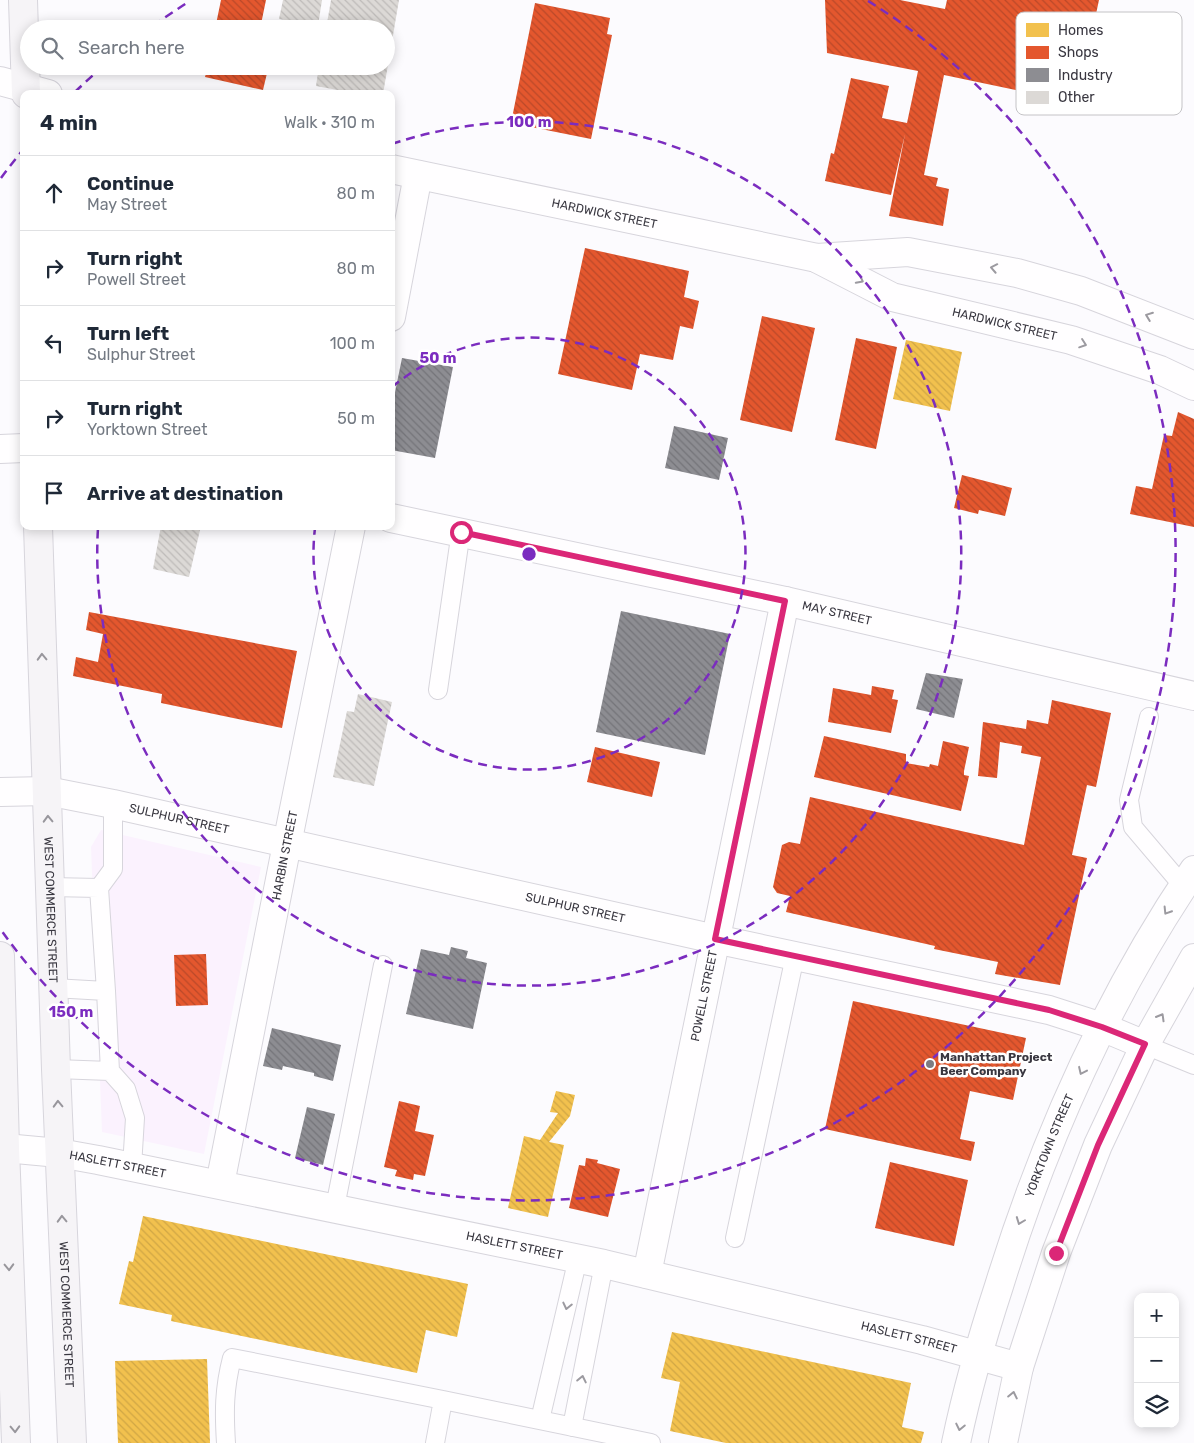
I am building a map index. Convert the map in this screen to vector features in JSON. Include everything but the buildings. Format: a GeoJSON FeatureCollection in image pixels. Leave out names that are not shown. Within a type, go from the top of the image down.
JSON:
{"type":"FeatureCollection","features":[{"type":"Feature","properties":{"kind":"main road"},"geometry":{"type":"LineString","coordinates":[[23,0],[25,20]]}},
{"type":"Feature","properties":{"kind":"main road"},"geometry":{"type":"LineString","coordinates":[[31,75],[33,90]]}},
{"type":"Feature","properties":{"kind":"main road","name":"WEST COMMERCE STREET"},"geometry":{"type":"LineString","coordinates":[[38,530],[56,1069],[72,1443]]}},
{"type":"Feature","properties":{"kind":"main road"},"geometry":{"type":"LineString","coordinates":[[0,956],[2,1147],[16,1443]]}},
{"type":"Feature","properties":{"kind":"street"},"geometry":{"type":"LineString","coordinates":[[0,81],[27,90]]}},
{"type":"Feature","properties":{"kind":"street","name":"HARDWICK STREET"},"geometry":{"type":"LineString","coordinates":[[395,170],[817,258],[908,252],[1017,273],[1080,291],[1194,335]]}},
{"type":"Feature","properties":{"kind":"street"},"geometry":{"type":"LineString","coordinates":[[395,296],[418,175]]}},
{"type":"Feature","properties":{"kind":"street","name":"HARDWICK STREET"},"geometry":{"type":"LineString","coordinates":[[817,258],[892,297],[1070,340],[1160,370],[1194,386]]}},
{"type":"Feature","properties":{"kind":"street"},"geometry":{"type":"LineString","coordinates":[[0,449],[20,448]]}},
{"type":"Feature","properties":{"kind":"street","name":"MAY STREET"},"geometry":{"type":"LineString","coordinates":[[395,519],[785,601],[1194,696]]}},
{"type":"Feature","properties":{"kind":"street","name":"HARBIN STREET"},"geometry":{"type":"LineString","coordinates":[[220,1184],[350,530]]}},
{"type":"Feature","properties":{"kind":"street","name":"POWELL STREET"},"geometry":{"type":"LineString","coordinates":[[647,1274],[785,601]]}},
{"type":"Feature","properties":{"kind":"street","name":"SULPHUR STREET"},"geometry":{"type":"LineString","coordinates":[[0,792],[47,791],[113,804],[715,939],[1049,1010],[1102,1027],[1145,1044]]}},
{"type":"Feature","properties":{"kind":"street","name":"YORKTOWN STREET"},"geometry":{"type":"LineString","coordinates":[[956,1443],[976,1357],[1014,1235],[1053,1134],[1102,1027],[1148,943],[1189,878]]}},
{"type":"Feature","properties":{"kind":"street"},"geometry":{"type":"LineString","coordinates":[[1003,1443],[1019,1368],[1056,1253],[1094,1154],[1145,1044],[1194,958]]}},
{"type":"Feature","properties":{"kind":"street","name":"HASLETT STREET"},"geometry":{"type":"LineString","coordinates":[[2,1147],[60,1153],[578,1258],[922,1340],[1019,1368]]}},
{"type":"Feature","properties":{"kind":"lane"},"geometry":{"type":"LineString","coordinates":[[438,690],[461,532]]}},
{"type":"Feature","properties":{"kind":"lane"},"geometry":{"type":"LineString","coordinates":[[1148,717],[1130,800],[1132,827],[1189,878]]}},
{"type":"Feature","properties":{"kind":"lane"},"geometry":{"type":"LineString","coordinates":[[113,804],[113,869],[99,888],[110,1071],[126,1089],[136,1118],[132,1167]]}},
{"type":"Feature","properties":{"kind":"lane"},"geometry":{"type":"LineString","coordinates":[[50,888],[99,888]]}},
{"type":"Feature","properties":{"kind":"lane"},"geometry":{"type":"LineString","coordinates":[[735,1238],[795,956]]}},
{"type":"Feature","properties":{"kind":"lane"},"geometry":{"type":"LineString","coordinates":[[335,1208],[383,965]]}},
{"type":"Feature","properties":{"kind":"lane"},"geometry":{"type":"LineString","coordinates":[[53,988],[106,990]]}},
{"type":"Feature","properties":{"kind":"lane"},"geometry":{"type":"LineString","coordinates":[[1145,1044],[1194,1065]]}},
{"type":"Feature","properties":{"kind":"lane"},"geometry":{"type":"LineString","coordinates":[[56,1069],[110,1071]]}},
{"type":"Feature","properties":{"kind":"lane"},"geometry":{"type":"LineString","coordinates":[[540,1420],[578,1258]]}},
{"type":"Feature","properties":{"kind":"lane"},"geometry":{"type":"LineString","coordinates":[[572,1427],[604,1264]]}},
{"type":"Feature","properties":{"kind":"lane"},"geometry":{"type":"LineString","coordinates":[[226,1443],[224,1402],[227,1376],[232,1358],[651,1443]]}},
{"type":"Feature","properties":{"kind":"lane"},"geometry":{"type":"LineString","coordinates":[[435,1443],[443,1400]]}},
{"type":"Feature","properties":{"kind":"shaded area"},"geometry":{"type":"Polygon","coordinates":[[[101,830],[261,867],[204,1154],[102,1132],[91,847],[101,830]]]}},
{"type":"Feature","properties":{"kind":"place","name":"Manhattan Project Beer Company"},"geometry":{"type":"Point","coordinates":[930,1064]}},
{"type":"Feature","properties":{"kind":"route"},"geometry":{"type":"LineString","coordinates":[[461,532],[785,601],[715,939],[1049,1010],[1102,1027],[1145,1044],[1098,1145],[1056,1253]]}}]}
